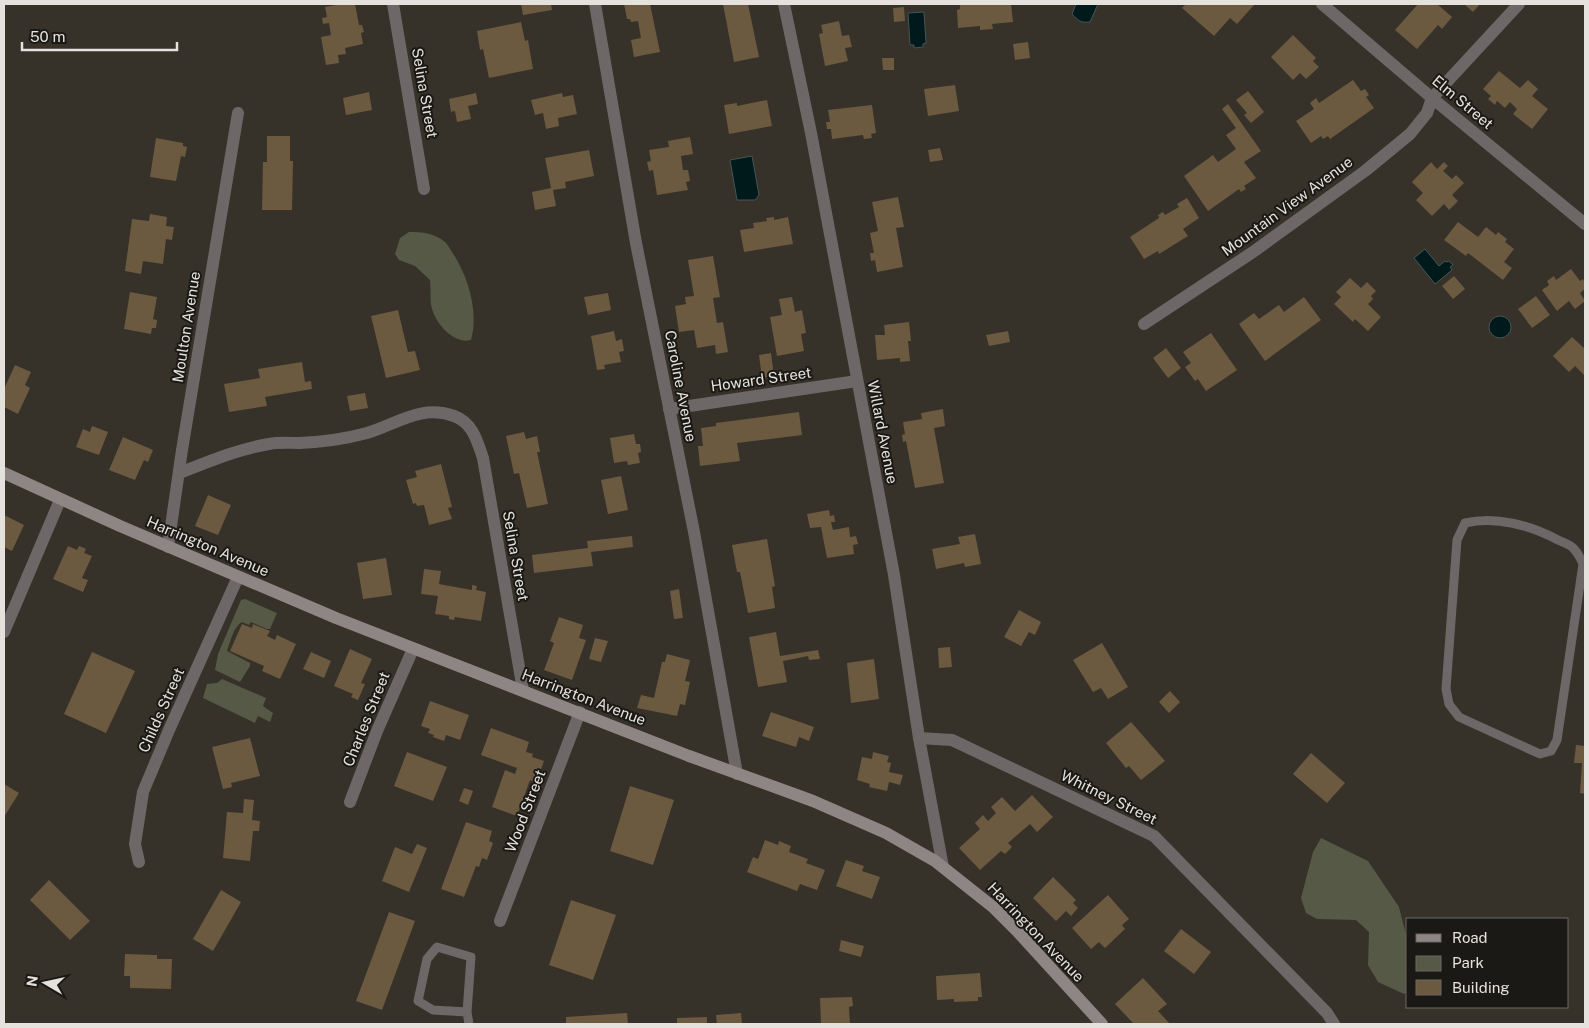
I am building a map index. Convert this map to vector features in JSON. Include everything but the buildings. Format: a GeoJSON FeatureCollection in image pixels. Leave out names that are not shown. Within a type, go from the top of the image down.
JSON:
{"type":"FeatureCollection","features":[{"type":"Feature","properties":{"kind":"main road","name":"Harrington Avenue"},"geometry":{"type":"LineString","coordinates":[[4,473],[60,500],[168,547],[413,649],[857,819],[910,846],[943,867],[975,891],[999,913],[1102,1024]]}},
{"type":"Feature","properties":{"kind":"street","name":"Selina Street"},"geometry":{"type":"LineString","coordinates":[[393,4],[424,188]]}},
{"type":"Feature","properties":{"kind":"street","name":"Caroline Avenue"},"geometry":{"type":"LineString","coordinates":[[595,4],[636,243],[695,539],[737,774]]}},
{"type":"Feature","properties":{"kind":"street","name":"Willard Avenue"},"geometry":{"type":"LineString","coordinates":[[784,4],[811,133],[894,575],[919,738],[943,867]]}},
{"type":"Feature","properties":{"kind":"street","name":"Elm Street"},"geometry":{"type":"LineString","coordinates":[[1322,4],[1432,98],[1585,224]]}},
{"type":"Feature","properties":{"kind":"street","name":"Mountain View Avenue"},"geometry":{"type":"LineString","coordinates":[[1144,324],[1253,252],[1365,171],[1410,134],[1427,113],[1432,98],[1519,4]]}},
{"type":"Feature","properties":{"kind":"street","name":"Moulton Avenue"},"geometry":{"type":"LineString","coordinates":[[168,547],[238,113]]}},
{"type":"Feature","properties":{"kind":"street","name":"Howard Street"},"geometry":{"type":"LineString","coordinates":[[670,409],[857,381]]}},
{"type":"Feature","properties":{"kind":"street","name":"Selina Street"},"geometry":{"type":"LineString","coordinates":[[179,473],[225,455],[270,444],[322,442],[367,433],[404,417],[422,413],[454,416],[466,422],[471,429],[483,458],[523,690]]}},
{"type":"Feature","properties":{"kind":"street"},"geometry":{"type":"LineString","coordinates":[[4,632],[60,500]]}},
{"type":"Feature","properties":{"kind":"street","name":"Childs Street"},"geometry":{"type":"LineString","coordinates":[[139,862],[135,844],[143,792],[238,577]]}},
{"type":"Feature","properties":{"kind":"street","name":"Charles Street"},"geometry":{"type":"LineString","coordinates":[[350,802],[377,732],[413,649]]}},
{"type":"Feature","properties":{"kind":"street","name":"Wood Street"},"geometry":{"type":"LineString","coordinates":[[500,921],[580,712]]}},
{"type":"Feature","properties":{"kind":"street","name":"Whitney Street"},"geometry":{"type":"LineString","coordinates":[[919,738],[952,740],[1154,836],[1327,1014],[1334,1024]]}},
{"type":"Feature","properties":{"kind":"lane"},"geometry":{"type":"LineString","coordinates":[[1480,520],[1505,522],[1539,530],[1571,546],[1584,567],[1557,740],[1551,751],[1540,754],[1459,717],[1449,704],[1446,689],[1457,540],[1464,524],[1480,520]]}},
{"type":"Feature","properties":{"kind":"lane"},"geometry":{"type":"LineString","coordinates":[[467,1012],[433,1010],[418,1001],[427,959],[437,947],[471,957],[467,1012],[469,1024]]}},
{"type":"Feature","properties":{"kind":"green space"},"geometry":{"type":"Polygon","coordinates":[[[409,232],[419,232],[441,239],[447,244],[458,261],[467,283],[473,306],[474,317],[471,340],[457,339],[445,330],[433,311],[430,280],[415,266],[399,260],[395,254],[400,238],[409,232]]]}},
{"type":"Feature","properties":{"kind":"green space"},"geometry":{"type":"Polygon","coordinates":[[[245,599],[277,613],[270,629],[251,622],[249,625],[242,622],[235,631],[227,651],[250,663],[240,682],[215,670],[218,654],[241,600],[245,599]]]}},
{"type":"Feature","properties":{"kind":"green space"},"geometry":{"type":"Polygon","coordinates":[[[222,679],[266,698],[263,706],[273,713],[270,722],[258,716],[255,723],[203,698],[207,684],[217,683],[222,679]]]}},
{"type":"Feature","properties":{"kind":"green space"},"geometry":{"type":"Polygon","coordinates":[[[1321,838],[1368,861],[1399,907],[1406,935],[1406,993],[1404,994],[1378,982],[1368,965],[1369,932],[1356,920],[1317,919],[1306,913],[1301,898],[1313,852],[1321,838]]]}},
{"type":"Feature","properties":{"kind":"water"},"geometry":{"type":"Polygon","coordinates":[[[1076,4],[1098,4],[1090,22],[1080,21],[1072,14],[1076,4]]]}},
{"type":"Feature","properties":{"kind":"water"},"geometry":{"type":"Polygon","coordinates":[[[924,12],[926,43],[923,44],[923,47],[914,48],[914,45],[910,45],[908,13],[924,12]]]}},
{"type":"Feature","properties":{"kind":"water"},"geometry":{"type":"Polygon","coordinates":[[[752,156],[759,195],[755,200],[737,200],[730,160],[752,156]]]}},
{"type":"Feature","properties":{"kind":"water"},"geometry":{"type":"Polygon","coordinates":[[[1425,249],[1439,266],[1445,261],[1449,261],[1453,265],[1450,267],[1452,270],[1435,284],[1414,258],[1425,249]]]}},
{"type":"Feature","properties":{"kind":"water"},"geometry":{"type":"Polygon","coordinates":[[[1500,316],[1508,319],[1511,327],[1508,335],[1500,338],[1492,335],[1489,327],[1492,319],[1500,316]]]}}]}
